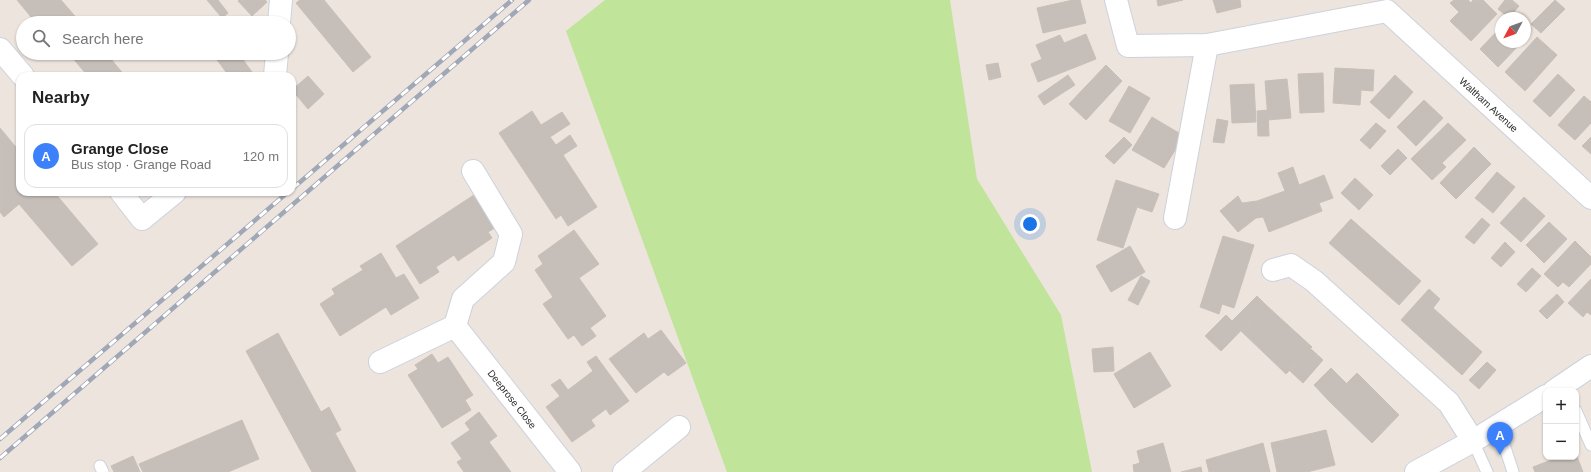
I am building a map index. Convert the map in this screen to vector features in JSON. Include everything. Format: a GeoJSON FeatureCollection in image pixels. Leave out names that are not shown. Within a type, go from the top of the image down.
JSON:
{"type":"FeatureCollection","features":[{"type":"Feature","properties":{"kind":"street"},"geometry":{"type":"LineString","coordinates":[[280,16],[281,0]]}},
{"type":"Feature","properties":{"kind":"street","name":"Waltham Avenue"},"geometry":{"type":"LineString","coordinates":[[1116,0],[1128,46],[1207,45],[1391,6],[1591,198]]}},
{"type":"Feature","properties":{"kind":"street"},"geometry":{"type":"LineString","coordinates":[[1175,218],[1207,45]]}},
{"type":"Feature","properties":{"kind":"street"},"geometry":{"type":"LineString","coordinates":[[0,49],[20,72]]}},
{"type":"Feature","properties":{"kind":"street"},"geometry":{"type":"LineString","coordinates":[[275,72],[276,60]]}},
{"type":"Feature","properties":{"kind":"street"},"geometry":{"type":"LineString","coordinates":[[380,362],[454,326],[463,299],[504,262],[511,234],[473,171]]}},
{"type":"Feature","properties":{"kind":"street"},"geometry":{"type":"LineString","coordinates":[[124,196],[142,219],[169,196]]}},
{"type":"Feature","properties":{"kind":"street"},"geometry":{"type":"LineString","coordinates":[[1273,270],[1291,265],[1314,281],[1449,403],[1473,441]]}},
{"type":"Feature","properties":{"kind":"street","name":"Deeprose Close"},"geometry":{"type":"LineString","coordinates":[[454,326],[570,472]]}},
{"type":"Feature","properties":{"kind":"street"},"geometry":{"type":"LineString","coordinates":[[1563,388],[1591,366]]}},
{"type":"Feature","properties":{"kind":"street"},"geometry":{"type":"LineString","coordinates":[[1416,472],[1443,461],[1543,398]]}},
{"type":"Feature","properties":{"kind":"street"},"geometry":{"type":"LineString","coordinates":[[624,472],[679,427]]}},
{"type":"Feature","properties":{"kind":"lane"},"geometry":{"type":"LineString","coordinates":[[1579,418],[1591,445]]}},
{"type":"Feature","properties":{"kind":"lane"},"geometry":{"type":"LineString","coordinates":[[1498,426],[1513,472]]}},
{"type":"Feature","properties":{"kind":"lane"},"geometry":{"type":"LineString","coordinates":[[1473,441],[1487,472]]}},
{"type":"Feature","properties":{"kind":"green space"},"geometry":{"type":"Polygon","coordinates":[[[605,0],[950,0],[977,179],[1061,315],[1092,472],[727,472],[566,31],[605,0]]]}},
{"type":"Feature","properties":{"kind":"building"},"geometry":{"type":"Polygon","coordinates":[[[17,0],[61,0],[75,16],[30,16],[17,0]]]}},
{"type":"Feature","properties":{"kind":"building"},"geometry":{"type":"Polygon","coordinates":[[[207,0],[218,0],[228,13],[224,16],[220,16],[207,0]]]}},
{"type":"Feature","properties":{"kind":"building"},"geometry":{"type":"Polygon","coordinates":[[[265,0],[267,2],[252,16],[238,1],[265,0]]]}},
{"type":"Feature","properties":{"kind":"building"},"geometry":{"type":"Polygon","coordinates":[[[300,0],[324,0],[371,57],[353,72],[296,3],[300,0]]]}},
{"type":"Feature","properties":{"kind":"building"},"geometry":{"type":"Polygon","coordinates":[[[1073,0],[1080,0],[1086,23],[1043,33],[1037,8],[1073,0]]]}},
{"type":"Feature","properties":{"kind":"building"},"geometry":{"type":"Polygon","coordinates":[[[1157,0],[1183,0],[1158,6],[1157,0]]]}},
{"type":"Feature","properties":{"kind":"building"},"geometry":{"type":"Polygon","coordinates":[[[1213,0],[1240,0],[1241,7],[1217,13],[1213,0]]]}},
{"type":"Feature","properties":{"kind":"building"},"geometry":{"type":"Polygon","coordinates":[[[1454,0],[1468,0],[1471,3],[1473,0],[1483,0],[1495,12],[1495,16],[1471,41],[1450,21],[1459,12],[1450,3],[1454,0]]]}},
{"type":"Feature","properties":{"kind":"building"},"geometry":{"type":"Polygon","coordinates":[[[1505,0],[1512,0],[1519,6],[1514,12],[1502,12],[1498,9],[1505,0]]]}},
{"type":"Feature","properties":{"kind":"building"},"geometry":{"type":"Polygon","coordinates":[[[1555,0],[1565,9],[1541,33],[1531,24],[1555,0]]]}},
{"type":"Feature","properties":{"kind":"building"},"geometry":{"type":"Polygon","coordinates":[[[1495,33],[1495,48],[1516,48],[1498,67],[1480,49],[1495,33]]]}},
{"type":"Feature","properties":{"kind":"building"},"geometry":{"type":"Polygon","coordinates":[[[1086,34],[1096,59],[1038,82],[1031,64],[1042,59],[1036,45],[1060,35],[1064,43],[1086,34]]]}},
{"type":"Feature","properties":{"kind":"building"},"geometry":{"type":"Polygon","coordinates":[[[1537,37],[1557,55],[1525,91],[1505,72],[1527,48],[1531,48],[1531,44],[1537,37]]]}},
{"type":"Feature","properties":{"kind":"building"},"geometry":{"type":"Polygon","coordinates":[[[74,60],[112,60],[122,72],[85,72],[74,60]]]}},
{"type":"Feature","properties":{"kind":"building"},"geometry":{"type":"Polygon","coordinates":[[[217,60],[243,60],[252,72],[226,72],[217,60]]]}},
{"type":"Feature","properties":{"kind":"building"},"geometry":{"type":"Polygon","coordinates":[[[998,63],[1001,77],[989,80],[986,65],[998,63]]]}},
{"type":"Feature","properties":{"kind":"building"},"geometry":{"type":"Polygon","coordinates":[[[1106,65],[1122,81],[1086,120],[1069,104],[1106,65]]]}},
{"type":"Feature","properties":{"kind":"building"},"geometry":{"type":"Polygon","coordinates":[[[1335,68],[1374,70],[1373,91],[1361,90],[1360,105],[1333,103],[1335,68]]]}},
{"type":"Feature","properties":{"kind":"building"},"geometry":{"type":"Polygon","coordinates":[[[1323,73],[1324,112],[1300,113],[1298,74],[1323,73]]]}},
{"type":"Feature","properties":{"kind":"building"},"geometry":{"type":"Polygon","coordinates":[[[1558,74],[1575,90],[1550,117],[1533,101],[1558,74]]]}},
{"type":"Feature","properties":{"kind":"building"},"geometry":{"type":"Polygon","coordinates":[[[1068,75],[1075,85],[1044,105],[1038,96],[1068,75]]]}},
{"type":"Feature","properties":{"kind":"building"},"geometry":{"type":"Polygon","coordinates":[[[1395,75],[1413,92],[1389,119],[1370,102],[1395,75]]]}},
{"type":"Feature","properties":{"kind":"building"},"geometry":{"type":"Polygon","coordinates":[[[308,76],[324,94],[308,109],[296,95],[296,86],[308,76]]]}},
{"type":"Feature","properties":{"kind":"building"},"geometry":{"type":"Polygon","coordinates":[[[1287,79],[1291,118],[1268,120],[1265,81],[1287,79]]]}},
{"type":"Feature","properties":{"kind":"building"},"geometry":{"type":"Polygon","coordinates":[[[1254,84],[1256,122],[1232,123],[1230,85],[1254,84]]]}},
{"type":"Feature","properties":{"kind":"building"},"geometry":{"type":"Polygon","coordinates":[[[1129,86],[1150,98],[1130,133],[1109,121],[1129,86]]]}},
{"type":"Feature","properties":{"kind":"building"},"geometry":{"type":"Polygon","coordinates":[[[1584,96],[1591,102],[1591,123],[1575,140],[1558,125],[1584,96]]]}},
{"type":"Feature","properties":{"kind":"building"},"geometry":{"type":"Polygon","coordinates":[[[1424,100],[1443,118],[1416,146],[1397,127],[1424,100]]]}},
{"type":"Feature","properties":{"kind":"building"},"geometry":{"type":"Polygon","coordinates":[[[1268,110],[1269,136],[1258,136],[1257,111],[1268,110]]]}},
{"type":"Feature","properties":{"kind":"building"},"geometry":{"type":"Polygon","coordinates":[[[532,111],[541,125],[562,112],[570,124],[550,137],[556,145],[570,135],[577,146],[563,155],[597,207],[568,226],[561,215],[556,219],[499,133],[532,111]]]}},
{"type":"Feature","properties":{"kind":"building"},"geometry":{"type":"Polygon","coordinates":[[[1152,117],[1184,136],[1164,168],[1132,150],[1152,117]]]}},
{"type":"Feature","properties":{"kind":"building"},"geometry":{"type":"Polygon","coordinates":[[[1217,119],[1228,121],[1224,143],[1213,142],[1217,119]]]}},
{"type":"Feature","properties":{"kind":"building"},"geometry":{"type":"Polygon","coordinates":[[[1376,123],[1386,131],[1370,149],[1360,140],[1376,123]]]}},
{"type":"Feature","properties":{"kind":"building"},"geometry":{"type":"Polygon","coordinates":[[[1448,123],[1466,140],[1442,163],[1446,167],[1432,180],[1411,159],[1448,123]]]}},
{"type":"Feature","properties":{"kind":"building"},"geometry":{"type":"Polygon","coordinates":[[[0,128],[16,147],[16,196],[57,196],[98,244],[72,266],[19,204],[4,217],[0,212],[0,128]]]}},
{"type":"Feature","properties":{"kind":"building"},"geometry":{"type":"Polygon","coordinates":[[[1124,137],[1132,145],[1114,164],[1105,156],[1124,137]]]}},
{"type":"Feature","properties":{"kind":"building"},"geometry":{"type":"Polygon","coordinates":[[[1591,137],[1591,154],[1582,146],[1591,137]]]}},
{"type":"Feature","properties":{"kind":"building"},"geometry":{"type":"Polygon","coordinates":[[[1474,147],[1491,164],[1456,199],[1440,183],[1474,147]]]}},
{"type":"Feature","properties":{"kind":"building"},"geometry":{"type":"Polygon","coordinates":[[[1398,149],[1407,158],[1390,175],[1381,166],[1398,149]]]}},
{"type":"Feature","properties":{"kind":"building"},"geometry":{"type":"Polygon","coordinates":[[[1293,167],[1299,185],[1324,175],[1333,198],[1319,203],[1322,211],[1269,232],[1257,201],[1285,191],[1278,173],[1293,167]]]}},
{"type":"Feature","properties":{"kind":"building"},"geometry":{"type":"Polygon","coordinates":[[[1497,172],[1515,187],[1493,213],[1475,198],[1497,172]]]}},
{"type":"Feature","properties":{"kind":"building"},"geometry":{"type":"Polygon","coordinates":[[[1355,178],[1373,195],[1359,210],[1341,193],[1355,178]]]}},
{"type":"Feature","properties":{"kind":"building"},"geometry":{"type":"Polygon","coordinates":[[[1116,180],[1159,194],[1152,212],[1137,207],[1123,248],[1097,240],[1116,180]]]}},
{"type":"Feature","properties":{"kind":"building"},"geometry":{"type":"Polygon","coordinates":[[[477,193],[498,226],[488,232],[492,238],[458,261],[454,255],[436,267],[439,272],[420,284],[396,246],[477,193]]]}},
{"type":"Feature","properties":{"kind":"building"},"geometry":{"type":"Polygon","coordinates":[[[1238,196],[1242,203],[1257,201],[1263,217],[1256,218],[1238,232],[1220,211],[1238,196]]]}},
{"type":"Feature","properties":{"kind":"building"},"geometry":{"type":"Polygon","coordinates":[[[1524,197],[1545,216],[1521,242],[1500,223],[1524,197]]]}},
{"type":"Feature","properties":{"kind":"building"},"geometry":{"type":"Polygon","coordinates":[[[1482,218],[1490,225],[1474,244],[1465,237],[1482,218]]]}},
{"type":"Feature","properties":{"kind":"building"},"geometry":{"type":"Polygon","coordinates":[[[1351,219],[1421,281],[1399,305],[1329,243],[1351,219]]]}},
{"type":"Feature","properties":{"kind":"building"},"geometry":{"type":"Polygon","coordinates":[[[1549,222],[1567,239],[1544,263],[1526,245],[1549,222]]]}},
{"type":"Feature","properties":{"kind":"building"},"geometry":{"type":"Polygon","coordinates":[[[574,230],[599,264],[579,278],[606,316],[590,328],[596,336],[582,346],[574,335],[568,339],[543,304],[553,297],[535,270],[543,264],[538,256],[574,230]]]}},
{"type":"Feature","properties":{"kind":"building"},"geometry":{"type":"Polygon","coordinates":[[[1223,236],[1254,245],[1234,308],[1222,304],[1219,314],[1200,307],[1223,236]]]}},
{"type":"Feature","properties":{"kind":"building"},"geometry":{"type":"Polygon","coordinates":[[[1575,241],[1591,257],[1591,264],[1569,287],[1563,282],[1558,287],[1544,274],[1575,241]]]}},
{"type":"Feature","properties":{"kind":"building"},"geometry":{"type":"Polygon","coordinates":[[[1505,242],[1515,252],[1501,267],[1491,258],[1505,242]]]}},
{"type":"Feature","properties":{"kind":"building"},"geometry":{"type":"Polygon","coordinates":[[[1130,246],[1145,272],[1111,292],[1096,266],[1130,246]]]}},
{"type":"Feature","properties":{"kind":"building"},"geometry":{"type":"Polygon","coordinates":[[[381,253],[396,278],[404,274],[419,298],[391,315],[386,307],[340,336],[320,304],[335,294],[332,289],[363,270],[360,266],[381,253]]]}},
{"type":"Feature","properties":{"kind":"building"},"geometry":{"type":"Polygon","coordinates":[[[1532,268],[1541,276],[1526,292],[1517,284],[1532,268]]]}},
{"type":"Feature","properties":{"kind":"building"},"geometry":{"type":"Polygon","coordinates":[[[1141,276],[1150,281],[1138,305],[1128,300],[1141,276]]]}},
{"type":"Feature","properties":{"kind":"building"},"geometry":{"type":"Polygon","coordinates":[[[1591,279],[1591,315],[1587,312],[1583,317],[1568,303],[1591,279]]]}},
{"type":"Feature","properties":{"kind":"building"},"geometry":{"type":"Polygon","coordinates":[[[1429,289],[1440,299],[1433,308],[1482,352],[1462,375],[1401,320],[1429,289]]]}},
{"type":"Feature","properties":{"kind":"building"},"geometry":{"type":"Polygon","coordinates":[[[1557,294],[1564,302],[1547,319],[1539,311],[1557,294]]]}},
{"type":"Feature","properties":{"kind":"building"},"geometry":{"type":"Polygon","coordinates":[[[1257,296],[1266,305],[1221,351],[1205,336],[1226,315],[1232,321],[1257,296]]]}},
{"type":"Feature","properties":{"kind":"building"},"geometry":{"type":"Polygon","coordinates":[[[1266,305],[1312,347],[1286,374],[1241,331],[1266,305]]]}},
{"type":"Feature","properties":{"kind":"building"},"geometry":{"type":"Polygon","coordinates":[[[661,330],[686,363],[668,376],[664,372],[636,393],[609,359],[644,333],[648,339],[661,330]]]}},
{"type":"Feature","properties":{"kind":"building"},"geometry":{"type":"Polygon","coordinates":[[[278,333],[321,412],[329,407],[341,430],[335,433],[356,472],[312,472],[246,351],[278,333]]]}},
{"type":"Feature","properties":{"kind":"building"},"geometry":{"type":"Polygon","coordinates":[[[1113,347],[1114,371],[1094,372],[1092,349],[1113,347]]]}},
{"type":"Feature","properties":{"kind":"building"},"geometry":{"type":"Polygon","coordinates":[[[1310,348],[1323,360],[1303,383],[1290,371],[1310,348]]]}},
{"type":"Feature","properties":{"kind":"building"},"geometry":{"type":"Polygon","coordinates":[[[1150,352],[1171,386],[1134,408],[1114,374],[1150,352]]]}},
{"type":"Feature","properties":{"kind":"building"},"geometry":{"type":"Polygon","coordinates":[[[432,354],[438,363],[448,357],[473,395],[465,400],[471,410],[442,428],[408,375],[418,369],[415,365],[432,354]]]}},
{"type":"Feature","properties":{"kind":"building"},"geometry":{"type":"Polygon","coordinates":[[[596,356],[629,401],[610,415],[606,409],[591,420],[595,426],[572,442],[546,407],[560,396],[551,385],[560,379],[568,390],[593,371],[587,362],[596,356]]]}},
{"type":"Feature","properties":{"kind":"building"},"geometry":{"type":"Polygon","coordinates":[[[1487,362],[1496,370],[1479,389],[1469,380],[1487,362]]]}},
{"type":"Feature","properties":{"kind":"building"},"geometry":{"type":"Polygon","coordinates":[[[1331,368],[1346,383],[1329,401],[1314,385],[1331,368]]]}},
{"type":"Feature","properties":{"kind":"building"},"geometry":{"type":"Polygon","coordinates":[[[1357,373],[1399,415],[1372,443],[1329,401],[1357,373]]]}},
{"type":"Feature","properties":{"kind":"building"},"geometry":{"type":"Polygon","coordinates":[[[479,412],[497,436],[489,442],[511,472],[464,472],[457,462],[462,459],[451,443],[470,430],[465,423],[479,412]]]}},
{"type":"Feature","properties":{"kind":"building"},"geometry":{"type":"Polygon","coordinates":[[[242,420],[259,459],[228,472],[143,472],[139,464],[242,420]]]}},
{"type":"Feature","properties":{"kind":"building"},"geometry":{"type":"Polygon","coordinates":[[[1326,430],[1335,465],[1307,472],[1277,472],[1271,443],[1326,430]]]}},
{"type":"Feature","properties":{"kind":"building"},"geometry":{"type":"Polygon","coordinates":[[[1163,443],[1171,472],[1134,472],[1133,465],[1140,463],[1137,451],[1163,443]]]}},
{"type":"Feature","properties":{"kind":"building"},"geometry":{"type":"Polygon","coordinates":[[[1263,443],[1270,472],[1209,472],[1206,460],[1263,443]]]}},
{"type":"Feature","properties":{"kind":"building"},"geometry":{"type":"Polygon","coordinates":[[[133,456],[140,472],[114,472],[111,466],[133,456]]]}},
{"type":"Feature","properties":{"kind":"building"},"geometry":{"type":"Polygon","coordinates":[[[1551,460],[1578,460],[1583,472],[1535,472],[1533,467],[1551,460]]]}},
{"type":"Feature","properties":{"kind":"building"},"geometry":{"type":"Polygon","coordinates":[[[1201,467],[1202,472],[1181,472],[1201,467]]]}},
{"type":"Feature","properties":{"kind":"railway"},"geometry":{"type":"LineString","coordinates":[[296,186],[512,0]]}},
{"type":"Feature","properties":{"kind":"railway"},"geometry":{"type":"LineString","coordinates":[[0,458],[529,0]]}},
{"type":"Feature","properties":{"kind":"railway"},"geometry":{"type":"LineString","coordinates":[[0,439],[283,196]]}},
{"type":"Feature","properties":{"kind":"place","name":"Grange Close"},"geometry":{"type":"Point","coordinates":[1500,455]}}]}
